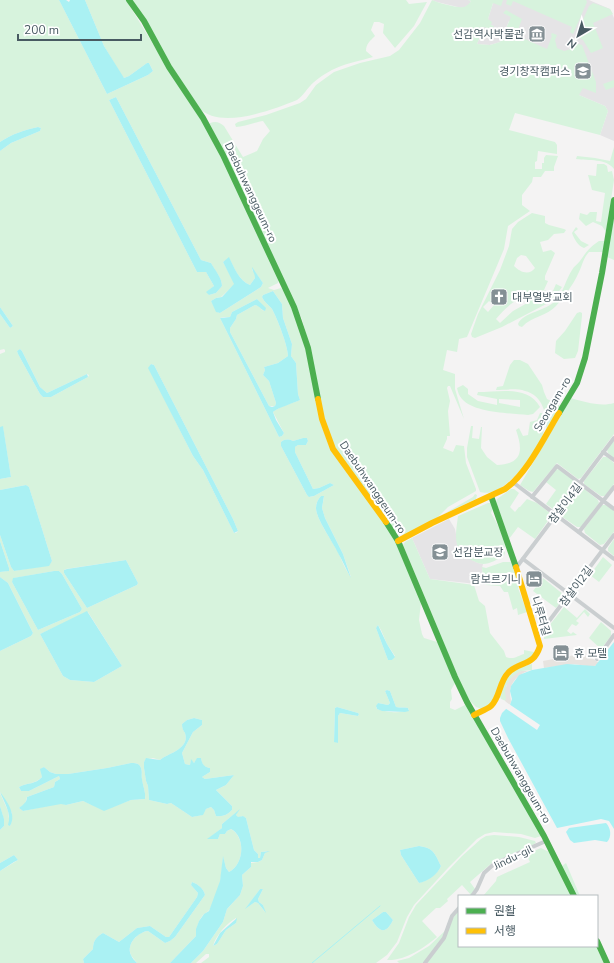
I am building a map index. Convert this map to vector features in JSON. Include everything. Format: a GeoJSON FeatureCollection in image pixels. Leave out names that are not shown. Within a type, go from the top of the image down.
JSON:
{"type":"FeatureCollection","features":[{"type":"Feature","properties":{"kind":"main road","name":"Daebuhwanggeum-ro"},"geometry":{"type":"LineString","coordinates":[[129,0],[144,21],[170,67],[203,118],[223,155],[294,307],[308,348],[322,419],[333,449],[385,520],[398,541],[455,677],[474,715],[546,841],[573,895]]}},
{"type":"Feature","properties":{"kind":"main road","name":"Seongam-ro"},"geometry":{"type":"LineString","coordinates":[[398,541],[481,499],[491,496],[514,483],[530,461],[577,383],[581,372],[602,272],[614,200]]}},
{"type":"Feature","properties":{"kind":"main road","name":"나루터길"},"geometry":{"type":"LineString","coordinates":[[474,715],[492,705],[507,674],[514,668],[532,661],[536,657],[540,646],[516,568],[491,496]]}},
{"type":"Feature","properties":{"kind":"main road"},"geometry":{"type":"LineString","coordinates":[[598,944],[607,963]]}},
{"type":"Feature","properties":{"kind":"street","name":"참살이4길"},"geometry":{"type":"LineString","coordinates":[[516,568],[614,438]]}},
{"type":"Feature","properties":{"kind":"street"},"geometry":{"type":"LineString","coordinates":[[603,452],[614,460]]}},
{"type":"Feature","properties":{"kind":"street"},"geometry":{"type":"LineString","coordinates":[[532,497],[557,466],[614,509]]}},
{"type":"Feature","properties":{"kind":"street"},"geometry":{"type":"LineString","coordinates":[[514,483],[614,559]]}},
{"type":"Feature","properties":{"kind":"street"},"geometry":{"type":"LineString","coordinates":[[579,532],[614,487]]}},
{"type":"Feature","properties":{"kind":"street","name":"참살이2길"},"geometry":{"type":"LineString","coordinates":[[537,637],[614,535]]}},
{"type":"Feature","properties":{"kind":"street"},"geometry":{"type":"LineString","coordinates":[[523,559],[614,628]]}},
{"type":"Feature","properties":{"kind":"street"},"geometry":{"type":"LineString","coordinates":[[597,659],[614,636]]}},
{"type":"Feature","properties":{"kind":"street","name":"Jindu-gil"},"geometry":{"type":"LineString","coordinates":[[473,895],[484,873],[494,864],[546,841]]}},
{"type":"Feature","properties":{"kind":"street"},"geometry":{"type":"LineString","coordinates":[[425,963],[444,938],[452,916],[458,909]]}},
{"type":"Feature","properties":{"kind":"shaded area"},"geometry":{"type":"Polygon","coordinates":[[[432,0],[471,1],[468,6],[462,8],[432,0]]]}},
{"type":"Feature","properties":{"kind":"shaded area","name":"경기창작캠퍼스"},"geometry":{"type":"Polygon","coordinates":[[[492,0],[589,0],[610,9],[614,18],[614,141],[600,135],[608,111],[605,106],[579,95],[516,35],[519,26],[509,21],[500,42],[490,45],[477,44],[484,27],[493,26],[488,19],[493,3],[492,0]]]}},
{"type":"Feature","properties":{"kind":"shaded area","name":"선감분교장"},"geometry":{"type":"Polygon","coordinates":[[[449,519],[455,529],[459,550],[466,557],[483,564],[483,581],[486,585],[430,579],[412,538],[449,519]]]}},
{"type":"Feature","properties":{"kind":"green space"},"geometry":{"type":"Polygon","coordinates":[[[0,0],[59,0],[107,94],[148,75],[153,71],[149,63],[147,63],[129,76],[124,78],[122,76],[104,46],[85,0],[126,0],[206,128],[222,157],[279,279],[278,283],[268,288],[274,290],[281,288],[284,291],[297,319],[309,360],[320,421],[329,446],[347,473],[388,527],[394,539],[421,602],[419,620],[422,634],[424,638],[437,642],[455,683],[451,690],[452,699],[450,702],[450,708],[455,710],[465,705],[468,707],[541,836],[535,838],[521,834],[494,832],[485,834],[477,839],[414,905],[407,917],[397,942],[387,955],[376,963],[201,963],[209,957],[209,954],[206,954],[196,963],[191,963],[203,951],[223,922],[227,909],[240,895],[243,886],[242,875],[251,867],[251,863],[262,860],[265,853],[268,851],[261,852],[260,858],[258,859],[258,854],[254,850],[246,818],[242,816],[238,818],[236,815],[238,811],[222,824],[222,828],[208,839],[218,839],[220,834],[225,834],[231,829],[236,833],[241,844],[238,863],[229,872],[226,868],[223,857],[220,884],[213,903],[200,920],[196,936],[170,963],[137,963],[131,955],[130,947],[137,936],[148,931],[165,943],[175,937],[205,895],[200,887],[192,882],[191,885],[198,893],[197,897],[169,937],[166,937],[150,926],[137,928],[119,942],[103,933],[95,940],[93,949],[83,959],[84,963],[0,963],[0,871],[18,860],[14,855],[0,863],[0,830],[4,826],[4,820],[0,806],[0,793],[8,811],[10,826],[12,813],[0,792],[0,651],[31,636],[33,633],[8,583],[0,577],[0,572],[8,571],[9,568],[0,541],[0,535],[11,567],[14,571],[49,565],[52,561],[29,487],[26,485],[0,490],[0,479],[11,477],[3,427],[0,427],[0,354],[5,352],[5,350],[0,350],[0,314],[10,328],[13,326],[0,307],[0,151],[11,143],[40,131],[41,128],[38,127],[23,131],[0,142],[0,0]],[[116,97],[109,100],[197,272],[206,272],[214,286],[207,292],[209,295],[216,293],[222,286],[220,277],[211,263],[201,260],[116,97]],[[229,258],[223,262],[235,284],[221,297],[211,301],[217,312],[220,313],[261,287],[263,283],[252,268],[255,273],[255,278],[250,285],[246,283],[237,273],[229,258]],[[273,291],[263,295],[262,297],[274,313],[288,351],[288,356],[278,363],[264,367],[265,370],[263,375],[269,381],[276,403],[275,406],[269,406],[230,332],[230,328],[237,315],[255,305],[259,306],[265,311],[265,308],[257,299],[232,312],[230,317],[220,318],[279,437],[284,433],[273,412],[300,400],[298,394],[296,363],[291,356],[292,344],[283,318],[282,304],[273,291]],[[20,349],[17,351],[18,354],[43,397],[51,397],[88,377],[89,375],[87,374],[47,393],[40,387],[20,349]],[[151,364],[149,368],[193,456],[203,470],[234,533],[236,533],[238,531],[233,519],[154,365],[151,364]],[[307,438],[293,441],[290,440],[281,442],[281,446],[307,495],[310,497],[314,496],[334,485],[330,483],[313,489],[295,452],[295,447],[298,445],[306,445],[308,441],[307,438]],[[321,496],[317,501],[316,512],[318,517],[351,577],[343,554],[325,518],[322,508],[324,497],[321,496]],[[126,560],[66,569],[64,570],[64,573],[87,608],[137,585],[138,583],[126,560]],[[59,571],[14,578],[12,582],[38,630],[80,612],[82,609],[59,571]],[[88,612],[40,634],[63,676],[70,680],[94,682],[122,666],[88,612]],[[378,625],[376,628],[388,660],[392,660],[395,656],[387,644],[378,625]],[[387,690],[385,691],[390,703],[388,705],[378,703],[376,707],[380,710],[393,712],[409,710],[408,708],[396,707],[390,691],[387,690]],[[337,707],[335,708],[334,741],[338,743],[338,716],[340,713],[358,716],[358,713],[337,707]],[[194,718],[187,720],[182,724],[186,738],[182,747],[160,760],[153,758],[146,759],[144,762],[149,800],[167,804],[171,803],[192,817],[202,815],[206,809],[211,807],[216,816],[223,816],[232,810],[232,806],[216,790],[226,785],[234,775],[205,779],[202,777],[210,772],[210,768],[204,765],[201,758],[197,759],[194,763],[191,760],[190,765],[185,764],[182,753],[193,732],[202,725],[202,720],[194,718]],[[136,763],[68,774],[56,774],[50,772],[44,767],[41,769],[42,777],[39,780],[19,787],[21,791],[29,791],[59,776],[60,779],[55,782],[54,787],[27,797],[25,804],[19,808],[23,811],[61,803],[66,805],[83,801],[104,810],[131,800],[145,799],[141,770],[139,765],[136,763]],[[419,846],[400,850],[401,855],[419,883],[432,877],[440,869],[441,866],[435,855],[428,848],[419,846]],[[260,889],[246,908],[255,902],[258,903],[265,912],[263,905],[258,899],[263,889],[260,889]],[[383,912],[372,920],[380,929],[385,930],[388,928],[393,920],[386,912],[383,912]],[[236,918],[219,934],[213,946],[217,944],[226,930],[236,923],[236,918]]]}},
{"type":"Feature","properties":{"kind":"green space"},"geometry":{"type":"Polygon","coordinates":[[[131,0],[406,0],[409,4],[427,2],[414,26],[395,48],[383,33],[384,24],[374,22],[371,30],[375,36],[370,41],[366,49],[366,51],[373,57],[335,68],[314,82],[297,100],[261,113],[233,118],[208,114],[199,108],[131,0]]]}},
{"type":"Feature","properties":{"kind":"green space"},"geometry":{"type":"Polygon","coordinates":[[[432,0],[448,5],[465,7],[471,1],[468,0],[503,0],[501,6],[493,3],[488,19],[492,22],[491,25],[494,26],[492,30],[484,27],[477,44],[490,45],[500,42],[511,17],[503,13],[506,10],[522,19],[516,35],[547,49],[552,33],[557,35],[555,40],[557,48],[564,51],[571,49],[575,43],[582,45],[596,82],[596,93],[583,88],[579,95],[605,106],[608,111],[600,135],[515,113],[509,130],[555,142],[557,145],[557,154],[538,151],[535,169],[542,169],[542,163],[544,163],[544,158],[546,155],[558,156],[554,171],[545,171],[541,177],[533,177],[532,182],[522,195],[522,205],[530,211],[508,226],[504,249],[467,337],[459,339],[457,352],[447,350],[443,370],[455,374],[455,389],[464,419],[450,386],[448,386],[447,388],[450,401],[448,411],[450,436],[447,436],[443,448],[453,452],[456,445],[464,446],[466,463],[476,491],[448,507],[437,518],[404,535],[396,534],[334,447],[324,420],[302,319],[210,123],[217,122],[224,126],[243,157],[257,151],[263,139],[270,131],[263,121],[239,127],[236,127],[235,124],[300,103],[306,99],[316,85],[334,72],[360,63],[390,56],[399,50],[420,23],[432,0]]]}},
{"type":"Feature","properties":{"kind":"green space"},"geometry":{"type":"Polygon","coordinates":[[[507,0],[586,0],[587,2],[573,34],[570,32],[572,27],[513,1],[511,6],[506,4],[507,0]]]}},
{"type":"Feature","properties":{"kind":"green space"},"geometry":{"type":"Polygon","coordinates":[[[593,3],[610,9],[613,14],[593,23],[603,48],[591,53],[583,40],[576,36],[589,6],[593,3]]]}},
{"type":"Feature","properties":{"kind":"green space"},"geometry":{"type":"Polygon","coordinates":[[[614,80],[614,87],[606,90],[603,84],[614,80]]]}},
{"type":"Feature","properties":{"kind":"green space"},"geometry":{"type":"Polygon","coordinates":[[[614,147],[614,169],[607,163],[576,159],[577,156],[610,161],[614,147]]]}},
{"type":"Feature","properties":{"kind":"green space"},"geometry":{"type":"Polygon","coordinates":[[[597,164],[604,164],[607,166],[608,172],[612,171],[614,180],[606,232],[602,226],[593,222],[586,226],[579,219],[580,213],[587,215],[590,212],[597,212],[596,221],[601,222],[605,193],[592,190],[588,175],[596,176],[597,164]]]}},
{"type":"Feature","properties":{"kind":"green space"},"geometry":{"type":"Polygon","coordinates":[[[532,213],[545,216],[545,223],[549,225],[566,230],[564,233],[554,234],[548,240],[540,242],[543,252],[551,250],[555,253],[545,276],[545,280],[548,281],[544,290],[552,293],[556,284],[562,287],[550,302],[502,327],[475,338],[472,337],[471,334],[478,314],[500,270],[509,246],[512,229],[518,222],[532,213]],[[521,255],[517,258],[514,266],[524,272],[530,272],[535,268],[526,256],[521,255]],[[528,296],[510,304],[496,319],[500,323],[513,311],[529,302],[528,296]],[[489,301],[483,307],[488,312],[494,305],[489,301]]]}},
{"type":"Feature","properties":{"kind":"green space"},"geometry":{"type":"Polygon","coordinates":[[[614,214],[614,260],[607,257],[614,214]]]}},
{"type":"Feature","properties":{"kind":"green space"},"geometry":{"type":"Polygon","coordinates":[[[576,227],[578,229],[574,232],[581,241],[589,245],[584,248],[578,244],[572,233],[576,227]]]}},
{"type":"Feature","properties":{"kind":"green space"},"geometry":{"type":"Polygon","coordinates":[[[599,241],[605,242],[603,252],[589,252],[585,257],[574,282],[556,306],[548,312],[530,320],[522,327],[519,326],[518,324],[525,317],[547,307],[556,300],[573,269],[588,250],[599,241]]]}},
{"type":"Feature","properties":{"kind":"green space"},"geometry":{"type":"Polygon","coordinates":[[[577,313],[582,313],[582,316],[578,351],[575,358],[564,359],[555,353],[556,341],[577,313]]]}},
{"type":"Feature","properties":{"kind":"green space"},"geometry":{"type":"Polygon","coordinates":[[[514,360],[520,360],[528,364],[542,385],[547,399],[560,407],[546,429],[546,417],[536,396],[522,390],[496,390],[497,387],[503,386],[510,365],[514,360]]]}},
{"type":"Feature","properties":{"kind":"green space"},"geometry":{"type":"Polygon","coordinates":[[[463,385],[468,389],[468,394],[478,401],[497,405],[497,399],[477,395],[478,392],[513,391],[528,395],[535,400],[540,407],[533,414],[528,415],[483,410],[468,404],[462,399],[457,388],[463,385]],[[499,399],[499,403],[520,407],[520,400],[499,399]]]}},
{"type":"Feature","properties":{"kind":"green space"},"geometry":{"type":"Polygon","coordinates":[[[571,398],[598,404],[614,403],[614,434],[581,478],[578,479],[557,463],[533,492],[529,491],[520,485],[571,398]]]}},
{"type":"Feature","properties":{"kind":"green space"},"geometry":{"type":"Polygon","coordinates":[[[540,413],[542,413],[544,419],[543,434],[533,454],[517,474],[508,482],[498,489],[489,492],[480,492],[467,457],[471,426],[473,426],[472,438],[479,439],[482,427],[481,448],[487,457],[497,465],[506,464],[512,462],[519,455],[520,444],[516,430],[519,428],[523,436],[528,435],[530,422],[537,420],[540,413]]]}},
{"type":"Feature","properties":{"kind":"green space"},"geometry":{"type":"Polygon","coordinates":[[[614,441],[614,458],[608,453],[607,450],[614,441]]]}},
{"type":"Feature","properties":{"kind":"green space"},"geometry":{"type":"Polygon","coordinates":[[[603,457],[607,457],[614,463],[614,484],[605,496],[601,496],[584,484],[584,481],[603,457]]]}},
{"type":"Feature","properties":{"kind":"green space"},"geometry":{"type":"Polygon","coordinates":[[[559,469],[575,481],[576,486],[558,509],[553,509],[546,504],[556,490],[546,482],[555,470],[559,469]]]}},
{"type":"Feature","properties":{"kind":"green space"},"geometry":{"type":"Polygon","coordinates":[[[582,487],[598,500],[599,503],[581,527],[577,527],[561,516],[561,512],[579,488],[582,487]]]}},
{"type":"Feature","properties":{"kind":"green space"},"geometry":{"type":"Polygon","coordinates":[[[511,489],[514,489],[519,493],[510,507],[515,512],[527,499],[537,503],[550,513],[550,518],[535,539],[518,527],[509,539],[496,502],[497,499],[511,489]]]}},
{"type":"Feature","properties":{"kind":"green space"},"geometry":{"type":"Polygon","coordinates":[[[475,494],[477,495],[476,499],[442,515],[473,497],[475,494]]]}},
{"type":"Feature","properties":{"kind":"green space"},"geometry":{"type":"Polygon","coordinates":[[[490,503],[493,508],[491,513],[502,534],[505,551],[504,556],[486,564],[481,564],[471,560],[460,551],[456,541],[456,529],[458,516],[490,503]]]}},
{"type":"Feature","properties":{"kind":"green space"},"geometry":{"type":"Polygon","coordinates":[[[602,505],[606,505],[614,511],[614,532],[604,544],[600,545],[585,533],[584,529],[602,505]]]}},
{"type":"Feature","properties":{"kind":"green space"},"geometry":{"type":"Polygon","coordinates":[[[412,538],[430,579],[474,585],[479,601],[485,606],[490,633],[504,651],[506,657],[517,657],[524,654],[524,650],[534,652],[534,656],[513,666],[490,704],[482,709],[476,707],[468,699],[403,545],[412,538]]]}},
{"type":"Feature","properties":{"kind":"green space"},"geometry":{"type":"Polygon","coordinates":[[[614,539],[614,556],[608,551],[608,548],[614,539]]]}},
{"type":"Feature","properties":{"kind":"green space"},"geometry":{"type":"Polygon","coordinates":[[[603,557],[612,565],[599,582],[590,575],[603,557]]]}},
{"type":"Feature","properties":{"kind":"green space"},"geometry":{"type":"Polygon","coordinates":[[[503,562],[513,563],[520,584],[518,588],[527,612],[518,615],[517,608],[513,610],[508,592],[504,592],[500,586],[486,585],[483,581],[482,567],[486,568],[503,562]]]}},
{"type":"Feature","properties":{"kind":"green space"},"geometry":{"type":"Polygon","coordinates":[[[543,578],[564,595],[564,598],[556,608],[533,591],[543,578]]]}},
{"type":"Feature","properties":{"kind":"green space"},"geometry":{"type":"Polygon","coordinates":[[[564,607],[577,618],[585,609],[590,614],[588,617],[584,612],[576,621],[579,623],[576,626],[572,624],[567,631],[571,634],[573,632],[577,635],[544,639],[544,632],[564,607]]]}},
{"type":"Feature","properties":{"kind":"green space"},"geometry":{"type":"Polygon","coordinates":[[[601,622],[611,631],[611,636],[601,649],[589,638],[601,622]]]}},
{"type":"Feature","properties":{"kind":"green space"},"geometry":{"type":"Polygon","coordinates":[[[532,664],[532,670],[521,671],[506,686],[506,701],[501,699],[500,697],[504,684],[510,675],[519,668],[532,664]]]}},
{"type":"Feature","properties":{"kind":"green space"},"geometry":{"type":"Polygon","coordinates":[[[494,835],[519,837],[535,841],[536,843],[493,862],[470,882],[475,889],[471,895],[462,885],[447,899],[448,901],[440,908],[436,908],[422,921],[437,937],[432,941],[407,956],[394,960],[387,960],[399,943],[409,917],[416,905],[462,856],[481,839],[486,836],[494,835]]]}},
{"type":"Feature","properties":{"kind":"green space"},"geometry":{"type":"Polygon","coordinates":[[[541,848],[549,852],[570,895],[484,895],[496,881],[497,877],[530,862],[526,854],[541,848]]]}},
{"type":"Feature","properties":{"kind":"green space"},"geometry":{"type":"Polygon","coordinates":[[[566,863],[580,895],[576,895],[562,866],[566,863]]]}},
{"type":"Feature","properties":{"kind":"green space"},"geometry":{"type":"Polygon","coordinates":[[[458,911],[458,947],[597,947],[604,963],[427,963],[443,941],[453,918],[458,911]]]}},
{"type":"Feature","properties":{"kind":"green space"},"geometry":{"type":"Polygon","coordinates":[[[447,929],[440,942],[424,963],[399,963],[397,961],[409,958],[429,946],[447,929]]]}},
{"type":"Feature","properties":{"kind":"sand"},"geometry":{"type":"Polygon","coordinates":[[[585,653],[599,663],[593,667],[574,664],[544,668],[543,661],[585,653]]]}},
{"type":"Feature","properties":{"kind":"sand"},"geometry":{"type":"Polygon","coordinates":[[[521,671],[528,671],[518,676],[513,682],[510,689],[510,705],[505,701],[507,685],[512,677],[521,671]]]}},
{"type":"Feature","properties":{"kind":"water"},"geometry":{"type":"Polygon","coordinates":[[[59,0],[66,0],[69,2],[70,0],[85,0],[104,46],[124,78],[147,63],[149,63],[153,71],[148,75],[107,94],[59,0]]]}},
{"type":"Feature","properties":{"kind":"water"},"geometry":{"type":"Polygon","coordinates":[[[116,97],[201,260],[211,263],[220,277],[222,286],[216,293],[209,295],[206,292],[214,286],[206,272],[197,272],[109,100],[116,97]]]}},
{"type":"Feature","properties":{"kind":"water"},"geometry":{"type":"Polygon","coordinates":[[[38,127],[41,128],[40,131],[11,143],[0,151],[0,142],[28,129],[38,127]]]}},
{"type":"Feature","properties":{"kind":"water"},"geometry":{"type":"Polygon","coordinates":[[[229,257],[237,273],[246,283],[250,285],[255,278],[252,267],[263,283],[261,287],[220,313],[216,312],[211,301],[222,297],[234,284],[223,262],[229,257]]]}},
{"type":"Feature","properties":{"kind":"water"},"geometry":{"type":"Polygon","coordinates":[[[273,291],[282,304],[283,318],[292,344],[291,356],[296,363],[298,394],[300,400],[273,412],[284,433],[279,437],[220,318],[230,317],[232,312],[257,299],[266,308],[265,311],[255,305],[237,315],[230,328],[230,332],[269,406],[275,406],[276,403],[269,381],[263,375],[265,370],[264,367],[278,363],[288,356],[288,351],[277,319],[272,309],[262,297],[263,295],[273,291]]]}},
{"type":"Feature","properties":{"kind":"water"},"geometry":{"type":"Polygon","coordinates":[[[0,307],[13,326],[10,328],[0,314],[0,307]]]}},
{"type":"Feature","properties":{"kind":"water"},"geometry":{"type":"Polygon","coordinates":[[[20,349],[40,387],[47,393],[87,374],[88,377],[51,397],[43,397],[18,354],[17,351],[20,349]]]}},
{"type":"Feature","properties":{"kind":"water"},"geometry":{"type":"Polygon","coordinates":[[[151,364],[154,365],[238,531],[234,533],[203,470],[193,456],[148,368],[151,364]]]}},
{"type":"Feature","properties":{"kind":"water"},"geometry":{"type":"Polygon","coordinates":[[[3,426],[11,477],[0,479],[0,427],[3,426]]]}},
{"type":"Feature","properties":{"kind":"water"},"geometry":{"type":"Polygon","coordinates":[[[307,438],[308,441],[306,445],[298,445],[295,447],[295,452],[313,489],[330,483],[334,485],[314,496],[309,497],[281,446],[281,442],[284,440],[293,441],[307,438]]]}},
{"type":"Feature","properties":{"kind":"water"},"geometry":{"type":"Polygon","coordinates":[[[26,485],[29,487],[52,561],[49,566],[14,571],[11,567],[0,535],[0,490],[26,485]]]}},
{"type":"Feature","properties":{"kind":"water"},"geometry":{"type":"Polygon","coordinates":[[[321,496],[324,496],[322,508],[325,518],[343,554],[351,578],[317,513],[317,501],[321,496]]]}},
{"type":"Feature","properties":{"kind":"water"},"geometry":{"type":"Polygon","coordinates":[[[0,541],[9,568],[9,571],[0,572],[0,541]]]}},
{"type":"Feature","properties":{"kind":"water"},"geometry":{"type":"Polygon","coordinates":[[[126,560],[138,583],[137,585],[87,608],[64,573],[64,570],[67,569],[126,560]]]}},
{"type":"Feature","properties":{"kind":"water"},"geometry":{"type":"Polygon","coordinates":[[[59,571],[62,574],[82,609],[80,612],[38,630],[12,582],[13,578],[59,571]]]}},
{"type":"Feature","properties":{"kind":"water"},"geometry":{"type":"Polygon","coordinates":[[[0,577],[8,583],[33,633],[31,636],[0,651],[0,577]]]}},
{"type":"Feature","properties":{"kind":"water"},"geometry":{"type":"Polygon","coordinates":[[[87,611],[122,666],[94,682],[70,680],[63,676],[40,634],[87,611]]]}},
{"type":"Feature","properties":{"kind":"water"},"geometry":{"type":"Polygon","coordinates":[[[378,625],[395,657],[392,660],[388,660],[376,628],[378,625]]]}},
{"type":"Feature","properties":{"kind":"water"},"geometry":{"type":"Polygon","coordinates":[[[614,642],[614,829],[609,821],[601,819],[557,828],[508,738],[500,718],[502,713],[510,705],[512,699],[510,691],[511,686],[519,675],[532,670],[567,664],[595,666],[614,642]]]}},
{"type":"Feature","properties":{"kind":"water"},"geometry":{"type":"Polygon","coordinates":[[[385,691],[390,691],[396,707],[408,708],[409,711],[382,711],[377,709],[376,706],[378,703],[388,705],[390,703],[385,691]]]}},
{"type":"Feature","properties":{"kind":"water"},"geometry":{"type":"Polygon","coordinates":[[[337,707],[359,714],[358,716],[340,713],[338,716],[338,743],[334,742],[335,708],[337,707]]]}},
{"type":"Feature","properties":{"kind":"water"},"geometry":{"type":"Polygon","coordinates":[[[194,718],[202,720],[202,725],[193,732],[182,753],[185,764],[190,765],[191,759],[194,763],[197,758],[201,758],[204,765],[210,768],[210,772],[202,777],[205,779],[234,775],[226,785],[216,790],[232,806],[232,810],[223,816],[216,816],[211,807],[206,809],[203,815],[192,817],[171,803],[167,804],[149,800],[144,768],[146,758],[160,760],[182,747],[186,738],[182,724],[187,720],[194,718]]]}},
{"type":"Feature","properties":{"kind":"water"},"geometry":{"type":"Polygon","coordinates":[[[131,763],[139,765],[141,768],[145,799],[131,800],[104,811],[83,801],[23,811],[19,808],[26,802],[27,797],[54,787],[55,782],[60,779],[59,776],[29,791],[21,791],[19,787],[22,785],[37,781],[42,777],[40,769],[44,767],[50,772],[56,774],[68,774],[131,763]]]}},
{"type":"Feature","properties":{"kind":"water"},"geometry":{"type":"Polygon","coordinates":[[[0,792],[12,813],[12,822],[10,826],[8,825],[9,816],[7,808],[0,792]]]}},
{"type":"Feature","properties":{"kind":"water"},"geometry":{"type":"Polygon","coordinates":[[[0,806],[4,819],[4,826],[0,830],[0,806]]]}},
{"type":"Feature","properties":{"kind":"water"},"geometry":{"type":"Polygon","coordinates":[[[240,809],[236,815],[238,817],[243,816],[246,818],[254,850],[258,854],[258,858],[260,858],[261,852],[270,851],[265,853],[262,860],[258,862],[251,862],[251,867],[242,875],[243,886],[240,895],[227,909],[223,922],[203,951],[191,963],[170,963],[196,936],[196,929],[199,921],[204,914],[209,911],[220,881],[223,856],[226,868],[229,872],[238,863],[241,844],[236,833],[231,829],[225,834],[220,834],[218,839],[207,839],[222,828],[222,824],[240,809]]]}},
{"type":"Feature","properties":{"kind":"water"},"geometry":{"type":"Polygon","coordinates":[[[606,823],[610,832],[610,838],[607,842],[595,840],[574,843],[570,840],[566,832],[569,828],[606,823]]]}},
{"type":"Feature","properties":{"kind":"water"},"geometry":{"type":"Polygon","coordinates":[[[419,846],[431,850],[441,866],[432,877],[419,883],[401,855],[400,850],[419,846]]]}},
{"type":"Feature","properties":{"kind":"water"},"geometry":{"type":"Polygon","coordinates":[[[14,855],[18,860],[0,871],[0,863],[14,855]]]}},
{"type":"Feature","properties":{"kind":"water"},"geometry":{"type":"Polygon","coordinates":[[[192,882],[200,887],[205,895],[175,937],[170,941],[165,943],[148,931],[144,932],[134,939],[130,947],[131,956],[137,963],[84,963],[83,959],[93,949],[95,940],[103,933],[119,942],[137,928],[150,926],[166,937],[169,937],[197,897],[198,893],[191,885],[192,882]]]}},
{"type":"Feature","properties":{"kind":"water"},"geometry":{"type":"Polygon","coordinates":[[[260,889],[263,889],[258,899],[263,905],[266,913],[258,903],[255,902],[245,909],[260,889]]]}},
{"type":"Feature","properties":{"kind":"water"},"geometry":{"type":"Polygon","coordinates":[[[383,912],[386,912],[393,920],[385,930],[377,927],[372,920],[383,912]]]}},
{"type":"Feature","properties":{"kind":"water"},"geometry":{"type":"Polygon","coordinates":[[[237,918],[236,923],[226,930],[217,944],[213,946],[220,933],[237,918]]]}},
{"type":"Feature","properties":{"kind":"pier"},"geometry":{"type":"Polygon","coordinates":[[[509,704],[540,725],[537,730],[505,708],[509,704]]]}},
{"type":"Feature","properties":{"kind":"waterway"},"geometry":{"type":"LineString","coordinates":[[312,963],[380,906]]}},
{"type":"Feature","properties":{"kind":"traffic: fast"},"geometry":{"type":"LineString","coordinates":[[129,0],[144,21],[169,67],[203,118],[223,155],[294,307],[308,348],[318,399]]}},
{"type":"Feature","properties":{"kind":"traffic: fast"},"geometry":{"type":"LineString","coordinates":[[559,413],[577,383],[585,358],[602,273],[614,200]]}},
{"type":"Feature","properties":{"kind":"traffic: fast"},"geometry":{"type":"LineString","coordinates":[[491,496],[516,567]]}},
{"type":"Feature","properties":{"kind":"traffic: fast"},"geometry":{"type":"LineString","coordinates":[[386,522],[398,541],[467,702],[544,836],[574,895]]}},
{"type":"Feature","properties":{"kind":"traffic: fast"},"geometry":{"type":"LineString","coordinates":[[598,943],[607,963]]}},
{"type":"Feature","properties":{"kind":"traffic: slow"},"geometry":{"type":"LineString","coordinates":[[318,399],[322,419],[333,449],[386,522]]}},
{"type":"Feature","properties":{"kind":"traffic: slow"},"geometry":{"type":"LineString","coordinates":[[398,541],[432,523],[505,489],[521,474],[542,443],[559,413]]}},
{"type":"Feature","properties":{"kind":"traffic: slow"},"geometry":{"type":"LineString","coordinates":[[474,715],[487,709],[494,703],[508,673],[517,666],[534,658],[540,646],[516,567]]}},
{"type":"Feature","properties":{"kind":"place","name":"선감역사박물관"},"geometry":{"type":"Point","coordinates":[537,34]}},
{"type":"Feature","properties":{"kind":"place","name":"경기창작캠퍼스"},"geometry":{"type":"Point","coordinates":[583,71]}},
{"type":"Feature","properties":{"kind":"place","name":"대부열방교회"},"geometry":{"type":"Point","coordinates":[499,297]}},
{"type":"Feature","properties":{"kind":"place","name":"선감분교장"},"geometry":{"type":"Point","coordinates":[440,552]}},
{"type":"Feature","properties":{"kind":"place","name":"람보르기니"},"geometry":{"type":"Point","coordinates":[534,579]}},
{"type":"Feature","properties":{"kind":"place","name":"휴 모텔"},"geometry":{"type":"Point","coordinates":[561,653]}}]}
